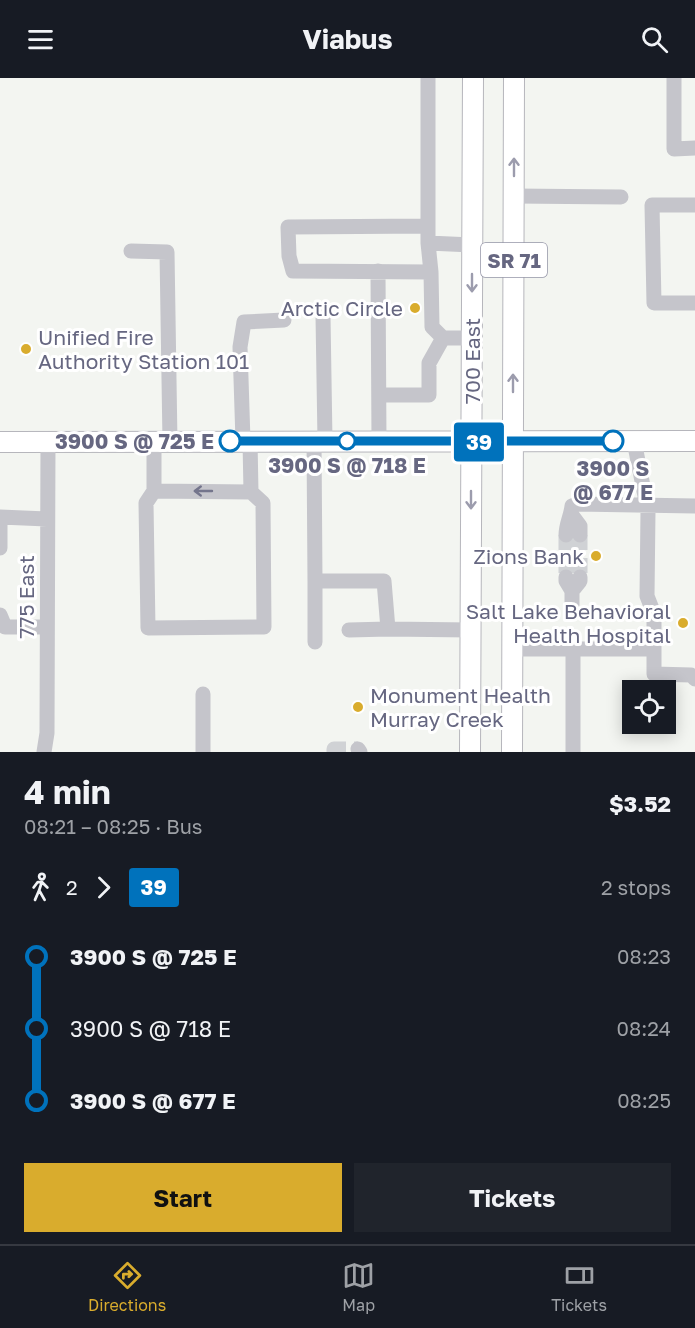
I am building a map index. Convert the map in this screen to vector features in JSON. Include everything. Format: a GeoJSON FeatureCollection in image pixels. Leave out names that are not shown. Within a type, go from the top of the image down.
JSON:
{"type":"FeatureCollection","features":[{"type":"Feature","properties":{"kind":"main road","name":"700 East"},"geometry":{"type":"LineString","coordinates":[[470,752],[473,78]]}},
{"type":"Feature","properties":{"kind":"main road","name":"700 East"},"geometry":{"type":"LineString","coordinates":[[512,752],[514,78]]}},
{"type":"Feature","properties":{"kind":"main road"},"geometry":{"type":"LineString","coordinates":[[0,442],[695,441]]}},
{"type":"Feature","properties":{"kind":"street"},"geometry":{"type":"LineString","coordinates":[[428,78],[428,243],[432,272],[432,327],[443,338],[472,338]]}},
{"type":"Feature","properties":{"kind":"street"},"geometry":{"type":"LineString","coordinates":[[674,78],[674,149],[695,148]]}},
{"type":"Feature","properties":{"kind":"street"},"geometry":{"type":"LineString","coordinates":[[514,196],[621,197]]}},
{"type":"Feature","properties":{"kind":"street"},"geometry":{"type":"LineString","coordinates":[[695,205],[652,205],[654,303],[695,303]]}},
{"type":"Feature","properties":{"kind":"street"},"geometry":{"type":"LineString","coordinates":[[428,226],[288,227],[289,256],[293,271],[432,272]]}},
{"type":"Feature","properties":{"kind":"street"},"geometry":{"type":"LineString","coordinates":[[428,243],[472,245]]}},
{"type":"Feature","properties":{"kind":"street"},"geometry":{"type":"LineString","coordinates":[[131,251],[167,252],[162,442],[154,491],[146,503],[148,628],[264,627],[263,503],[251,492],[240,347],[244,322],[284,320]]}},
{"type":"Feature","properties":{"kind":"street"},"geometry":{"type":"LineString","coordinates":[[378,271],[379,441]]}},
{"type":"Feature","properties":{"kind":"street"},"geometry":{"type":"LineString","coordinates":[[315,642],[323,316]]}},
{"type":"Feature","properties":{"kind":"street"},"geometry":{"type":"LineString","coordinates":[[380,395],[429,395],[429,363],[443,338]]}},
{"type":"Feature","properties":{"kind":"street"},"geometry":{"type":"LineString","coordinates":[[634,441],[648,511],[647,596],[654,614],[654,674],[691,675],[695,679]]}},
{"type":"Feature","properties":{"kind":"street","name":"775 East"},"geometry":{"type":"LineString","coordinates":[[44,752],[47,733],[48,442]]}},
{"type":"Feature","properties":{"kind":"street"},"geometry":{"type":"LineString","coordinates":[[154,491],[251,492]]}},
{"type":"Feature","properties":{"kind":"street"},"geometry":{"type":"LineString","coordinates":[[573,535],[580,526],[572,514],[572,506],[577,504],[695,506]]}},
{"type":"Feature","properties":{"kind":"street"},"geometry":{"type":"LineString","coordinates":[[0,548],[0,517],[47,519]]}},
{"type":"Feature","properties":{"kind":"street"},"geometry":{"type":"LineString","coordinates":[[315,581],[384,581],[388,629]]}},
{"type":"Feature","properties":{"kind":"street"},"geometry":{"type":"LineString","coordinates":[[0,615],[6,627],[47,627]]}},
{"type":"Feature","properties":{"kind":"street"},"geometry":{"type":"LineString","coordinates":[[349,630],[471,630]]}},
{"type":"Feature","properties":{"kind":"street"},"geometry":{"type":"LineString","coordinates":[[513,649],[654,649]]}},
{"type":"Feature","properties":{"kind":"street"},"geometry":{"type":"LineString","coordinates":[[573,649],[573,752]]}},
{"type":"Feature","properties":{"kind":"street"},"geometry":{"type":"LineString","coordinates":[[202,752],[203,694]]}},
{"type":"Feature","properties":{"kind":"tunnel"},"geometry":{"type":"LineString","coordinates":[[566,535],[566,577]]}},
{"type":"Feature","properties":{"kind":"tunnel"},"geometry":{"type":"LineString","coordinates":[[580,535],[580,577]]}},
{"type":"Feature","properties":{"kind":"tunnel"},"geometry":{"type":"LineString","coordinates":[[334,752],[334,749],[358,749]]}},
{"type":"Feature","properties":{"kind":"bus line","name":"39"},"geometry":{"type":"LineString","coordinates":[[230,441],[613,441]]}},
{"type":"Feature","properties":{"kind":"place","name":"Arctic Circle"},"geometry":{"type":"Point","coordinates":[415,308]}},
{"type":"Feature","properties":{"kind":"place","name":"Unified Fire Authority Station 101"},"geometry":{"type":"Point","coordinates":[26,349]}},
{"type":"Feature","properties":{"kind":"place","name":"3900 S @ 725 E"},"geometry":{"type":"Point","coordinates":[230,441]}},
{"type":"Feature","properties":{"kind":"place","name":"3900 S @ 718 E"},"geometry":{"type":"Point","coordinates":[347,441]}},
{"type":"Feature","properties":{"kind":"place","name":"3900 S @ 677 E"},"geometry":{"type":"Point","coordinates":[613,441]}},
{"type":"Feature","properties":{"kind":"place","name":"Zions Bank"},"geometry":{"type":"Point","coordinates":[596,556]}},
{"type":"Feature","properties":{"kind":"place","name":"Salt Lake Behavioral Health Hospital"},"geometry":{"type":"Point","coordinates":[683,623]}},
{"type":"Feature","properties":{"kind":"place","name":"Monument Health Murray Creek"},"geometry":{"type":"Point","coordinates":[358,707]}}]}
